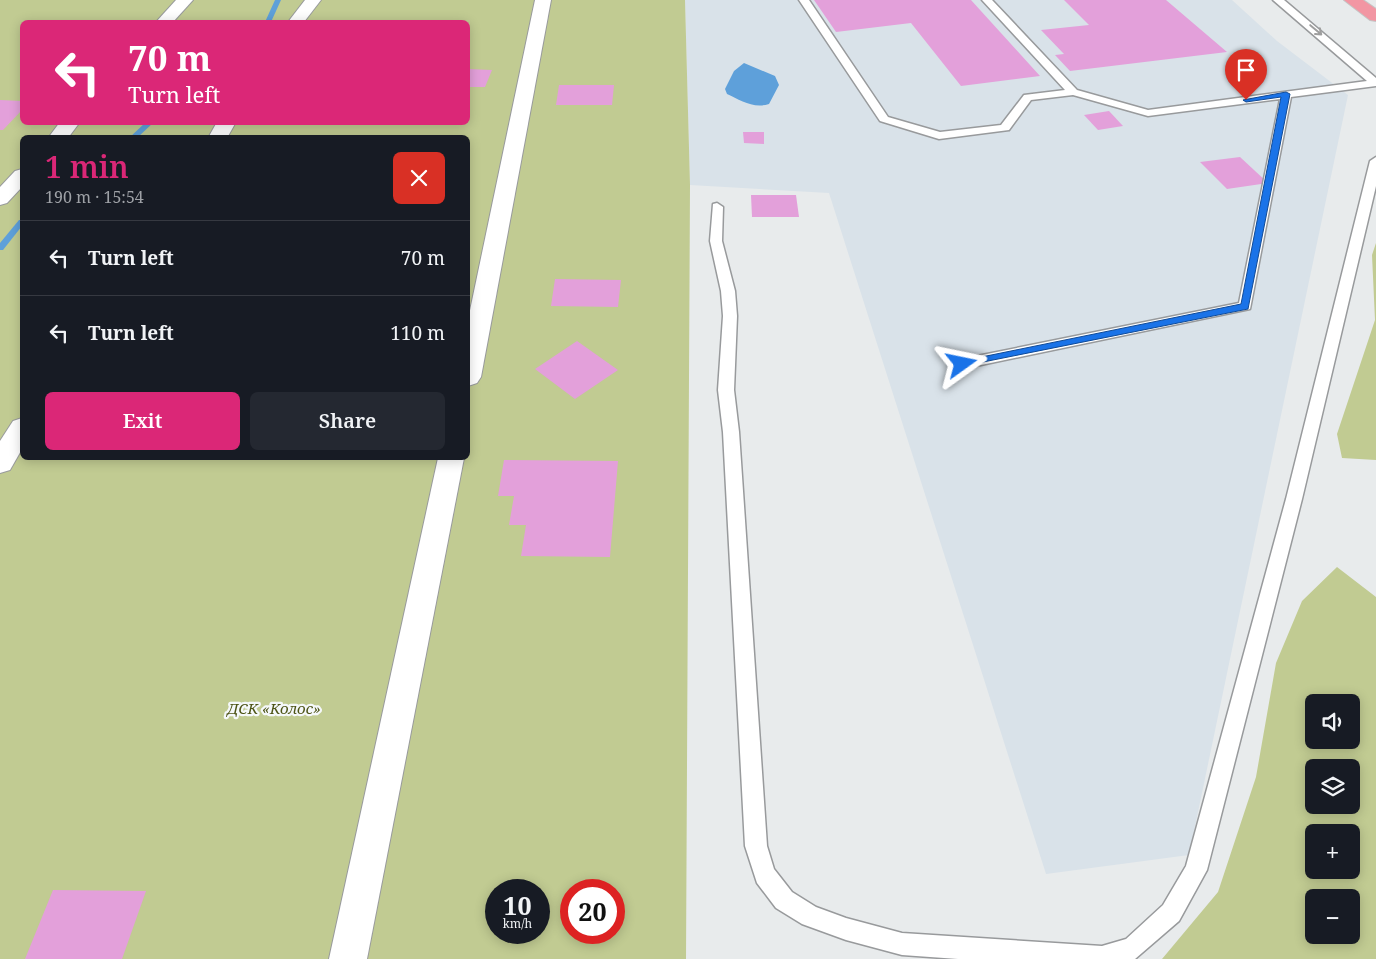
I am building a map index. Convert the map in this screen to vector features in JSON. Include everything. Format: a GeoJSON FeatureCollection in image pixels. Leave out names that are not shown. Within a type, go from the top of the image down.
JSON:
{"type":"FeatureCollection","features":[{"type":"Feature","properties":{"kind":"highway"},"geometry":{"type":"LineString","coordinates":[[1352,0],[1376,16]]}},
{"type":"Feature","properties":{"kind":"street"},"geometry":{"type":"LineString","coordinates":[[166,20],[185,0]]}},
{"type":"Feature","properties":{"kind":"street"},"geometry":{"type":"LineString","coordinates":[[298,20],[313,0]]}},
{"type":"Feature","properties":{"kind":"street"},"geometry":{"type":"LineString","coordinates":[[470,367],[543,0]]}},
{"type":"Feature","properties":{"kind":"street"},"geometry":{"type":"LineString","coordinates":[[61,135],[69,125]]}},
{"type":"Feature","properties":{"kind":"street"},"geometry":{"type":"LineString","coordinates":[[0,199],[20,177]]}},
{"type":"Feature","properties":{"kind":"street"},"geometry":{"type":"LineString","coordinates":[[0,463],[20,431]]}},
{"type":"Feature","properties":{"kind":"street"},"geometry":{"type":"LineString","coordinates":[[348,959],[451,460]]}},
{"type":"Feature","properties":{"kind":"lane"},"geometry":{"type":"LineString","coordinates":[[804,0],[884,119],[939,136],[1005,128],[1028,97],[1073,92],[1148,112],[1376,83]]}},
{"type":"Feature","properties":{"kind":"lane"},"geometry":{"type":"LineString","coordinates":[[987,0],[1073,92]]}},
{"type":"Feature","properties":{"kind":"lane"},"geometry":{"type":"LineString","coordinates":[[1278,0],[1376,83]]}},
{"type":"Feature","properties":{"kind":"lane"},"geometry":{"type":"LineString","coordinates":[[962,364],[1245,306],[1286,94]]}},
{"type":"Feature","properties":{"kind":"lane"},"geometry":{"type":"LineString","coordinates":[[717,207],[716,241],[728,291],[730,316],[726,390],[731,432],[756,846],[765,875],[784,900],[810,916],[902,944],[1102,957],[1132,950],[1171,913],[1196,870],[1294,499],[1376,162]]}},
{"type":"Feature","properties":{"kind":"shaded area"},"geometry":{"type":"Polygon","coordinates":[[[685,0],[1232,0],[1277,41],[1348,95],[1189,855],[1046,874],[829,193],[690,185],[685,0]]]}},
{"type":"Feature","properties":{"kind":"green space","name":"ДСК «Колос»"},"geometry":{"type":"Polygon","coordinates":[[[0,0],[685,0],[690,185],[686,959],[0,959],[0,0]]]}},
{"type":"Feature","properties":{"kind":"green space"},"geometry":{"type":"Polygon","coordinates":[[[1376,243],[1376,460],[1342,458],[1337,434],[1375,320],[1372,255],[1376,243]]]}},
{"type":"Feature","properties":{"kind":"green space"},"geometry":{"type":"Polygon","coordinates":[[[1337,567],[1376,597],[1376,959],[1162,959],[1218,892],[1256,777],[1276,663],[1302,601],[1337,567]]]}},
{"type":"Feature","properties":{"kind":"water"},"geometry":{"type":"Polygon","coordinates":[[[744,63],[775,76],[779,85],[769,104],[752,105],[727,94],[725,89],[734,71],[744,63]]]}},
{"type":"Feature","properties":{"kind":"building"},"geometry":{"type":"Polygon","coordinates":[[[814,0],[971,0],[1040,76],[961,86],[911,23],[836,32],[814,0]]]}},
{"type":"Feature","properties":{"kind":"building"},"geometry":{"type":"Polygon","coordinates":[[[1064,0],[1166,0],[1227,52],[1070,71],[1055,55],[1064,54],[1041,30],[1089,25],[1064,0]]]}},
{"type":"Feature","properties":{"kind":"building"},"geometry":{"type":"Polygon","coordinates":[[[470,69],[492,70],[485,87],[470,87],[470,69]]]}},
{"type":"Feature","properties":{"kind":"building"},"geometry":{"type":"Polygon","coordinates":[[[559,85],[614,85],[612,105],[556,105],[559,85]]]}},
{"type":"Feature","properties":{"kind":"building"},"geometry":{"type":"Polygon","coordinates":[[[0,100],[20,101],[20,112],[3,130],[0,130],[0,100]]]}},
{"type":"Feature","properties":{"kind":"building"},"geometry":{"type":"Polygon","coordinates":[[[1109,111],[1123,126],[1098,130],[1084,115],[1109,111]]]}},
{"type":"Feature","properties":{"kind":"building"},"geometry":{"type":"Polygon","coordinates":[[[743,132],[764,132],[764,144],[744,143],[743,132]]]}},
{"type":"Feature","properties":{"kind":"building"},"geometry":{"type":"Polygon","coordinates":[[[1240,157],[1268,183],[1227,189],[1200,162],[1240,157]]]}},
{"type":"Feature","properties":{"kind":"building"},"geometry":{"type":"Polygon","coordinates":[[[751,195],[796,195],[799,217],[752,217],[751,195]]]}},
{"type":"Feature","properties":{"kind":"building"},"geometry":{"type":"Polygon","coordinates":[[[555,279],[621,280],[618,307],[551,306],[555,279]]]}},
{"type":"Feature","properties":{"kind":"building"},"geometry":{"type":"Polygon","coordinates":[[[577,341],[618,370],[575,399],[535,369],[577,341]]]}},
{"type":"Feature","properties":{"kind":"building"},"geometry":{"type":"Polygon","coordinates":[[[504,460],[618,461],[610,557],[521,556],[526,525],[509,525],[514,496],[498,496],[504,460]]]}},
{"type":"Feature","properties":{"kind":"building"},"geometry":{"type":"Polygon","coordinates":[[[53,890],[146,891],[122,959],[25,959],[53,890]]]}},
{"type":"Feature","properties":{"kind":"waterway"},"geometry":{"type":"LineString","coordinates":[[269,20],[278,0]]}},
{"type":"Feature","properties":{"kind":"waterway"},"geometry":{"type":"LineString","coordinates":[[136,135],[147,125]]}},
{"type":"Feature","properties":{"kind":"waterway"},"geometry":{"type":"LineString","coordinates":[[0,248],[20,224]]}},
{"type":"Feature","properties":{"kind":"route"},"geometry":{"type":"LineString","coordinates":[[962,364],[1245,306],[1286,94],[1246,100]]}}]}
